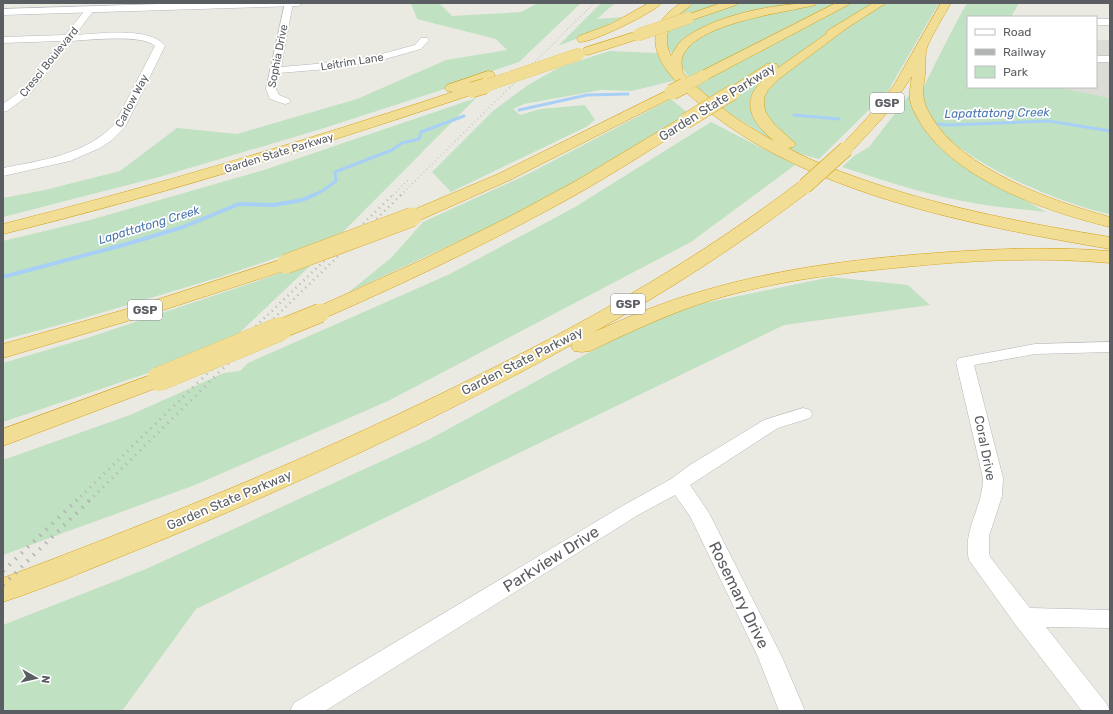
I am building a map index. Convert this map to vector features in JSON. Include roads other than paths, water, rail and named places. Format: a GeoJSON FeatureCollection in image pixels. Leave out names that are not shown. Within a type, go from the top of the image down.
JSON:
{"type":"FeatureCollection","features":[{"type":"Feature","properties":{"kind":"highway"},"geometry":{"type":"LineString","coordinates":[[294,149],[351,125],[583,39],[615,26],[657,3]]}},
{"type":"Feature","properties":{"kind":"highway"},"geometry":{"type":"LineString","coordinates":[[688,3],[672,14],[664,24],[661,32],[661,46],[669,65],[701,99],[734,124],[775,148],[831,173],[884,192],[951,211],[1035,230],[1110,243]]}},
{"type":"Feature","properties":{"kind":"highway","name":"Garden State Parkway"},"geometry":{"type":"LineString","coordinates":[[3,229],[153,190],[294,149],[732,3]]}},
{"type":"Feature","properties":{"kind":"highway"},"geometry":{"type":"LineString","coordinates":[[677,75],[676,60],[679,52],[690,39],[701,32],[727,22],[811,3]]}},
{"type":"Feature","properties":{"kind":"highway","name":"Garden State Parkway"},"geometry":{"type":"LineString","coordinates":[[3,351],[141,311],[286,264],[412,217],[525,167],[844,3]]}},
{"type":"Feature","properties":{"kind":"highway","name":"Garden State Parkway"},"geometry":{"type":"LineString","coordinates":[[3,438],[160,379],[320,313],[429,264],[513,222],[579,186],[881,3]]}},
{"type":"Feature","properties":{"kind":"highway","name":"Garden State Parkway"},"geometry":{"type":"LineString","coordinates":[[3,590],[132,541],[275,481],[440,403],[547,349],[656,288],[737,237],[805,186],[846,149],[892,97],[920,51],[946,3]]}},
{"type":"Feature","properties":{"kind":"highway"},"geometry":{"type":"LineString","coordinates":[[844,25],[778,74],[761,89],[757,99],[757,109],[764,123],[780,138],[806,154],[836,168],[915,195],[1006,214],[1110,229]]}},
{"type":"Feature","properties":{"kind":"highway"},"geometry":{"type":"LineString","coordinates":[[920,51],[919,72],[916,88],[917,100],[929,125],[946,144],[984,171],[1024,193],[1064,210],[1110,222]]}},
{"type":"Feature","properties":{"kind":"highway"},"geometry":{"type":"LineString","coordinates":[[440,403],[562,355],[655,314],[704,296],[748,285],[842,269],[937,259],[1045,254],[1110,257]]}},
{"type":"Feature","properties":{"kind":"street","name":"Sophia Drive"},"geometry":{"type":"LineString","coordinates":[[285,102],[274,97],[271,93],[289,3]]}},
{"type":"Feature","properties":{"kind":"street"},"geometry":{"type":"LineString","coordinates":[[3,12],[298,3]]}},
{"type":"Feature","properties":{"kind":"street","name":"Cresci Boulevard"},"geometry":{"type":"LineString","coordinates":[[3,109],[25,93],[90,10]]}},
{"type":"Feature","properties":{"kind":"street"},"geometry":{"type":"LineString","coordinates":[[1097,22],[1110,22]]}},
{"type":"Feature","properties":{"kind":"street","name":"Carlow Way"},"geometry":{"type":"LineString","coordinates":[[3,172],[72,156],[110,137],[119,127],[160,49],[159,44],[156,42],[139,37],[68,38]]}},
{"type":"Feature","properties":{"kind":"street"},"geometry":{"type":"LineString","coordinates":[[3,40],[68,38]]}},
{"type":"Feature","properties":{"kind":"street","name":"Leitrim Lane"},"geometry":{"type":"LineString","coordinates":[[275,70],[335,66],[369,61],[412,50],[418,47],[424,40]]}},
{"type":"Feature","properties":{"kind":"street"},"geometry":{"type":"LineString","coordinates":[[1097,58],[1110,59]]}},
{"type":"Feature","properties":{"kind":"street","name":"Coral Drive"},"geometry":{"type":"LineString","coordinates":[[1096,711],[980,560],[976,550],[978,538],[992,494],[993,478],[965,362],[1036,349],[1110,347]]}},
{"type":"Feature","properties":{"kind":"street","name":"Parkview Drive"},"geometry":{"type":"LineString","coordinates":[[303,711],[631,510],[678,484],[696,470],[771,424],[803,414]]}},
{"type":"Feature","properties":{"kind":"street","name":"Rosemary Drive"},"geometry":{"type":"LineString","coordinates":[[678,484],[699,513],[770,657],[786,709]]}},
{"type":"Feature","properties":{"kind":"street"},"geometry":{"type":"LineString","coordinates":[[1023,617],[1110,619]]}},
{"type":"Feature","properties":{"kind":"waterway","name":"Lapattatong Creek"},"geometry":{"type":"LineString","coordinates":[[519,110],[587,95],[628,94]]}},
{"type":"Feature","properties":{"kind":"waterway","name":"Lapattatong Creek"},"geometry":{"type":"LineString","coordinates":[[794,115],[839,119]]}},
{"type":"Feature","properties":{"kind":"waterway","name":"Lapattatong Creek"},"geometry":{"type":"LineString","coordinates":[[316,194],[336,181],[335,172],[392,150],[402,143],[419,139],[421,132],[464,116]]}},
{"type":"Feature","properties":{"kind":"waterway","name":"Lapattatong Creek"},"geometry":{"type":"LineString","coordinates":[[932,124],[952,125],[1049,121],[1110,131]]}},
{"type":"Feature","properties":{"kind":"waterway","name":"Lapattatong Creek"},"geometry":{"type":"LineString","coordinates":[[3,277],[127,244],[183,227],[239,204],[274,205],[302,200],[316,194]]}},
{"type":"Feature","properties":{"kind":"railway"},"geometry":{"type":"LineString","coordinates":[[511,86],[594,3]]}},
{"type":"Feature","properties":{"kind":"railway"},"geometry":{"type":"LineString","coordinates":[[401,195],[511,86]]}},
{"type":"Feature","properties":{"kind":"railway"},"geometry":{"type":"LineString","coordinates":[[394,194],[409,179]]}},
{"type":"Feature","properties":{"kind":"railway"},"geometry":{"type":"LineString","coordinates":[[252,330],[394,194]]}},
{"type":"Feature","properties":{"kind":"railway"},"geometry":{"type":"LineString","coordinates":[[262,330],[402,194]]}},
{"type":"Feature","properties":{"kind":"railway"},"geometry":{"type":"LineString","coordinates":[[76,501],[253,329]]}},
{"type":"Feature","properties":{"kind":"railway"},"geometry":{"type":"LineString","coordinates":[[89,501],[263,329]]}},
{"type":"Feature","properties":{"kind":"railway"},"geometry":{"type":"LineString","coordinates":[[3,571],[77,500]]}},
{"type":"Feature","properties":{"kind":"railway"},"geometry":{"type":"LineString","coordinates":[[3,585],[90,500]]}}]}
